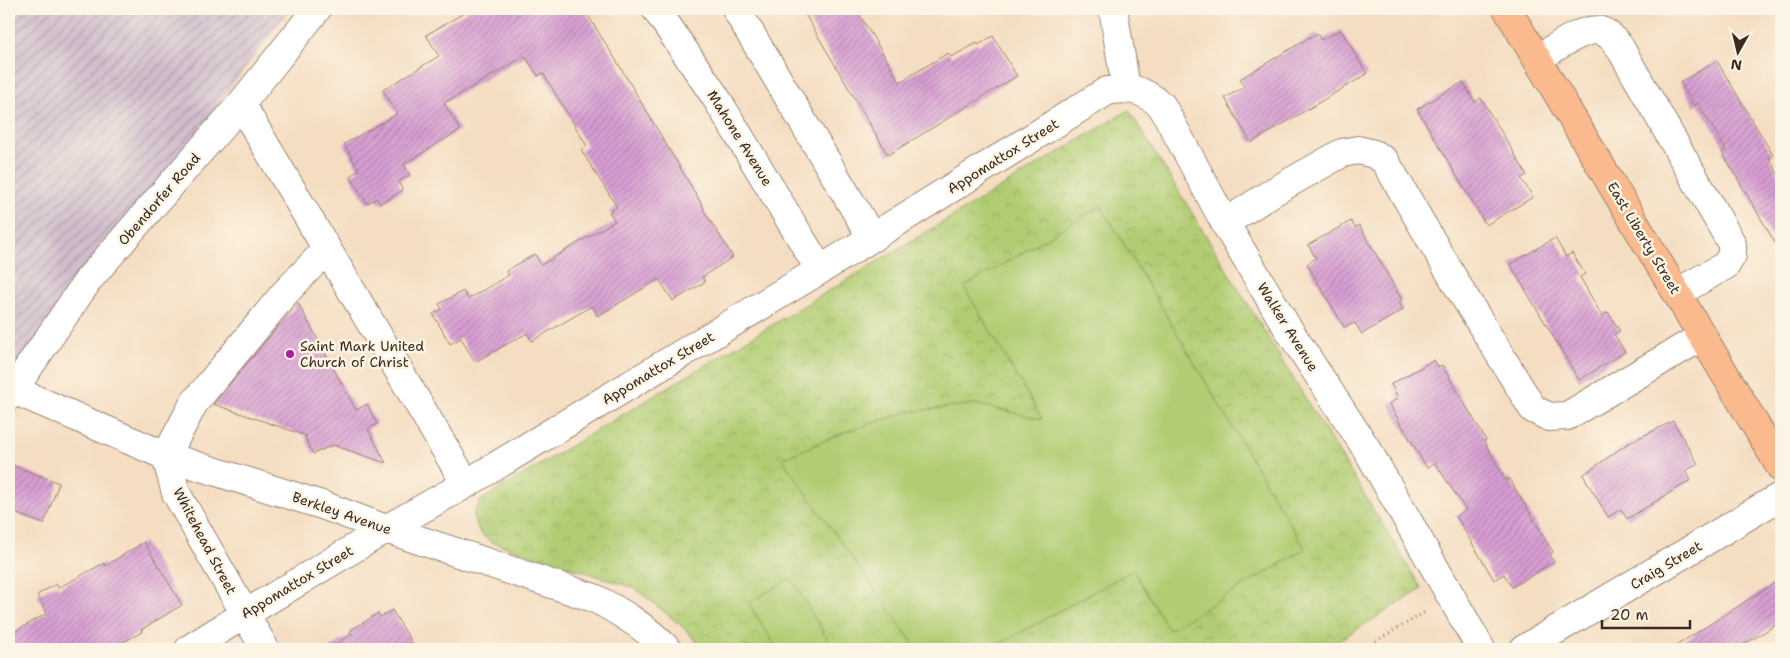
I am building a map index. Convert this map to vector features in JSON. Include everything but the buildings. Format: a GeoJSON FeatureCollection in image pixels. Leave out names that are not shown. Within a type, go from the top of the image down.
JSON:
{"type":"FeatureCollection","features":[{"type":"Feature","properties":{"kind":"main road","name":"East Liberty Street"},"geometry":{"type":"LineString","coordinates":[[1507,9],[1781,468]]}},
{"type":"Feature","properties":{"kind":"street","name":"Mahone Avenue"},"geometry":{"type":"LineString","coordinates":[[656,9],[714,96],[820,270]]}},
{"type":"Feature","properties":{"kind":"street"},"geometry":{"type":"LineString","coordinates":[[736,9],[872,238]]}},
{"type":"Feature","properties":{"kind":"street"},"geometry":{"type":"LineString","coordinates":[[1113,9],[1126,88]]}},
{"type":"Feature","properties":{"kind":"street","name":"Obendorfer Road"},"geometry":{"type":"LineString","coordinates":[[10,392],[89,280],[241,104],[302,16]]}},
{"type":"Feature","properties":{"kind":"street"},"geometry":{"type":"LineString","coordinates":[[1537,59],[1585,31],[1601,31],[1611,36],[1619,46],[1732,244],[1732,254],[1726,266],[1677,293]]}},
{"type":"Feature","properties":{"kind":"street","name":"Appomattox Street"},"geometry":{"type":"LineString","coordinates":[[189,649],[820,270],[1107,91],[1126,88]]}},
{"type":"Feature","properties":{"kind":"street","name":"Walker Avenue"},"geometry":{"type":"LineString","coordinates":[[1126,88],[1149,94],[1162,106],[1225,223],[1287,327],[1368,451],[1481,649]]}},
{"type":"Feature","properties":{"kind":"street"},"geometry":{"type":"LineString","coordinates":[[241,104],[466,484]]}},
{"type":"Feature","properties":{"kind":"street"},"geometry":{"type":"LineString","coordinates":[[1225,223],[1273,192],[1342,153],[1358,150],[1374,154],[1385,161],[1459,288],[1534,409],[1549,417],[1566,416],[1703,336]]}},
{"type":"Feature","properties":{"kind":"street"},"geometry":{"type":"LineString","coordinates":[[166,456],[194,402],[284,294],[327,249]]}},
{"type":"Feature","properties":{"kind":"street","name":"Berkley Avenue"},"geometry":{"type":"LineString","coordinates":[[10,392],[166,456],[325,506],[386,529],[594,598],[622,613],[653,635],[667,649]]}},
{"type":"Feature","properties":{"kind":"street","name":"Whitehead Street"},"geometry":{"type":"LineString","coordinates":[[166,456],[176,493],[265,649]]}},
{"type":"Feature","properties":{"kind":"street","name":"Craig Street"},"geometry":{"type":"LineString","coordinates":[[1524,649],[1781,496]]}},
{"type":"Feature","properties":{"kind":"path"},"geometry":{"type":"LineString","coordinates":[[1363,649],[1450,597]]}},
{"type":"Feature","properties":{"kind":"shaded area"},"geometry":{"type":"Polygon","coordinates":[[[9,9],[289,9],[9,387],[9,9]]]}},
{"type":"Feature","properties":{"kind":"green space"},"geometry":{"type":"Polygon","coordinates":[[[1129,110],[1422,589],[1325,649],[703,649],[683,627],[635,588],[491,542],[480,533],[473,516],[481,500],[1129,110]]]}},
{"type":"Feature","properties":{"kind":"green space"},"geometry":{"type":"Polygon","coordinates":[[[1101,206],[1305,549],[1169,630],[1133,570],[991,649],[917,649],[782,459],[845,432],[908,412],[975,404],[1042,419],[964,287],[1101,206]]]}},
{"type":"Feature","properties":{"kind":"green space"},"geometry":{"type":"Polygon","coordinates":[[[791,578],[833,649],[777,649],[749,603],[791,578]]]}},
{"type":"Feature","properties":{"kind":"place","name":"Saint Mark United Church of Christ"},"geometry":{"type":"Point","coordinates":[290,354]}}]}
